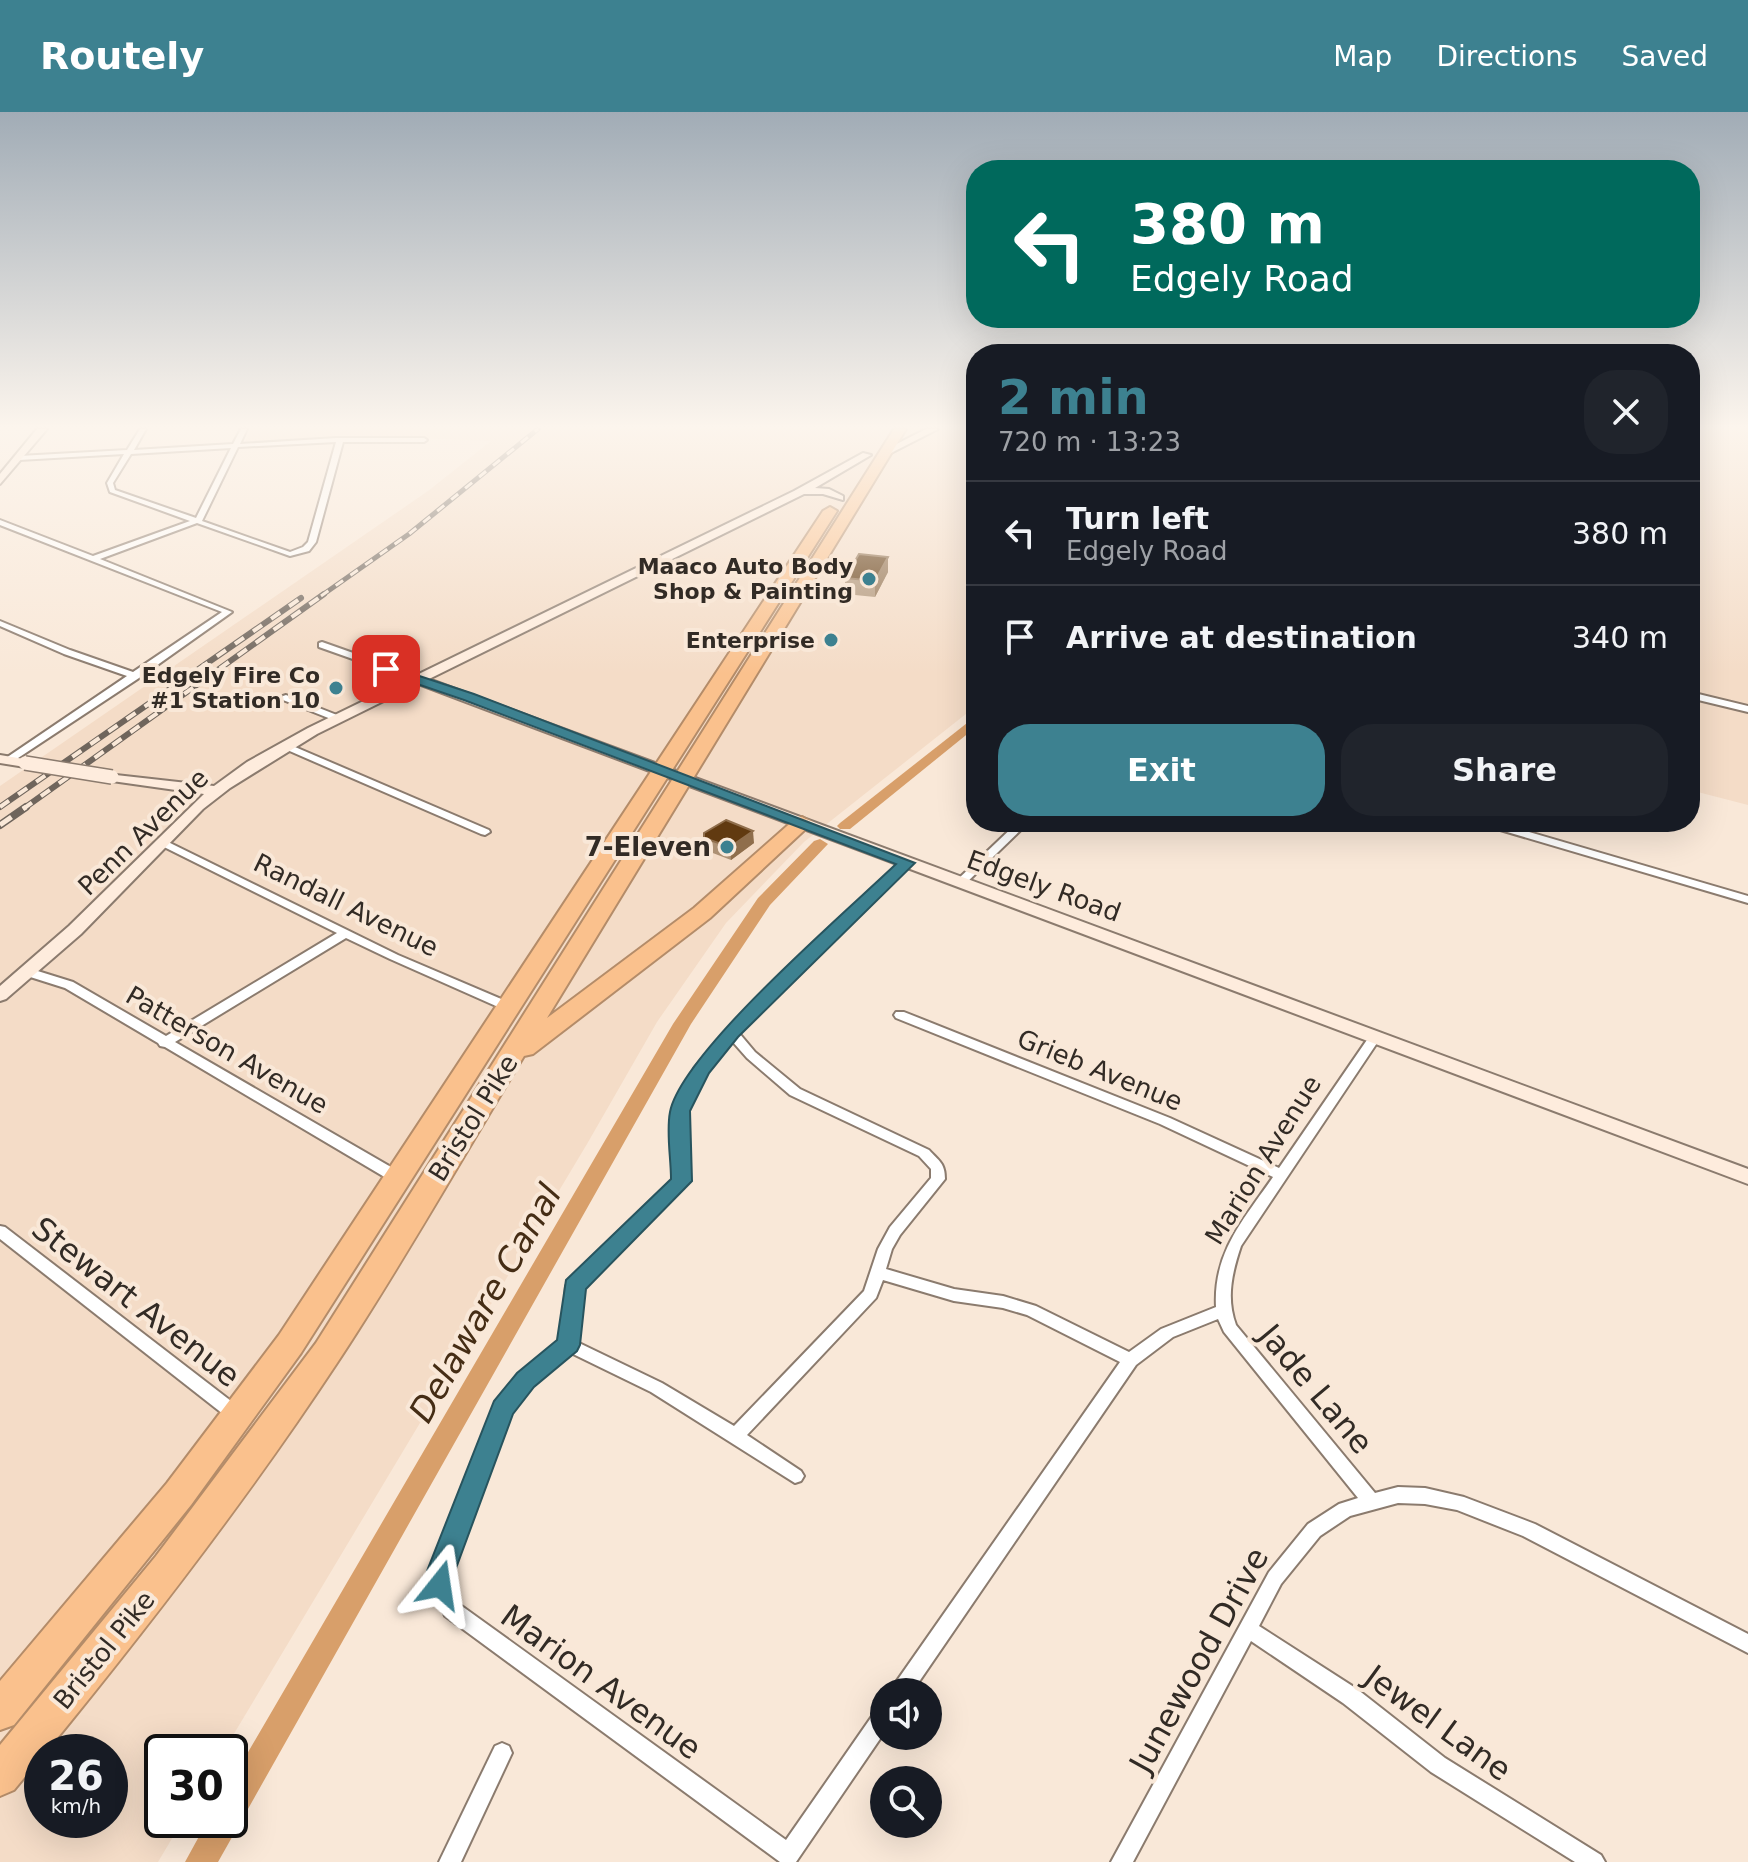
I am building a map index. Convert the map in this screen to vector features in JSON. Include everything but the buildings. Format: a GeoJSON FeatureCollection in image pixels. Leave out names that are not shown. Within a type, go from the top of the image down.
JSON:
{"type":"FeatureCollection","features":[{"type":"Feature","properties":{"kind":"highway","name":"Bristol Pike"},"geometry":{"type":"LineString","coordinates":[[0,1776],[126,1624],[269,1435],[371,1284],[508,1063],[673,774],[831,511]]}},
{"type":"Feature","properties":{"kind":"highway","name":"Bristol Pike"},"geometry":{"type":"LineString","coordinates":[[3,1700],[111,1578],[238,1416],[290,1344],[509,1007],[673,774],[847,511]]}},
{"type":"Feature","properties":{"kind":"highway"},"geometry":{"type":"LineString","coordinates":[[508,1063],[702,913],[802,823]]}},
{"type":"Feature","properties":{"kind":"street"},"geometry":{"type":"LineString","coordinates":[[171,511],[277,551],[295,553],[308,547],[317,531],[322,511]]}},
{"type":"Feature","properties":{"kind":"street"},"geometry":{"type":"LineString","coordinates":[[93,559],[199,520],[204,511]]}},
{"type":"Feature","properties":{"kind":"street","name":"Penn Avenue"},"geometry":{"type":"LineString","coordinates":[[0,995],[28,972],[216,791],[339,719],[762,511]]}},
{"type":"Feature","properties":{"kind":"street"},"geometry":{"type":"LineString","coordinates":[[0,522],[228,612],[11,761]]}},
{"type":"Feature","properties":{"kind":"street"},"geometry":{"type":"LineString","coordinates":[[0,623],[67,652],[136,676]]}},
{"type":"Feature","properties":{"kind":"street","name":"Edgely Road"},"geometry":{"type":"LineString","coordinates":[[322,645],[1748,1177]]}},
{"type":"Feature","properties":{"kind":"street"},"geometry":{"type":"LineString","coordinates":[[1700,697],[1748,709]]}},
{"type":"Feature","properties":{"kind":"street"},"geometry":{"type":"LineString","coordinates":[[286,698],[339,719]]}},
{"type":"Feature","properties":{"kind":"street"},"geometry":{"type":"LineString","coordinates":[[288,747],[485,832]]}},
{"type":"Feature","properties":{"kind":"street"},"geometry":{"type":"LineString","coordinates":[[11,761],[216,791]]}},
{"type":"Feature","properties":{"kind":"street"},"geometry":{"type":"LineString","coordinates":[[960,883],[1014,832]]}},
{"type":"Feature","properties":{"kind":"street"},"geometry":{"type":"LineString","coordinates":[[1518,832],[1748,900]]}},
{"type":"Feature","properties":{"kind":"street","name":"Randall Avenue"},"geometry":{"type":"LineString","coordinates":[[164,843],[346,933],[509,1007]]}},
{"type":"Feature","properties":{"kind":"street"},"geometry":{"type":"LineString","coordinates":[[795,1476],[736,1435],[597,1356],[569,1345],[574,1286],[682,1181],[680,1111],[700,1070],[732,1033],[906,863]]}},
{"type":"Feature","properties":{"kind":"street"},"geometry":{"type":"LineString","coordinates":[[164,1043],[346,933]]}},
{"type":"Feature","properties":{"kind":"street","name":"Patterson Avenue"},"geometry":{"type":"LineString","coordinates":[[28,972],[69,985],[399,1178]]}},
{"type":"Feature","properties":{"kind":"street","name":"Grieb Avenue"},"geometry":{"type":"LineString","coordinates":[[900,1015],[1165,1121],[1280,1174]]}},
{"type":"Feature","properties":{"kind":"street"},"geometry":{"type":"LineString","coordinates":[[732,1033],[751,1055],[795,1092],[924,1153],[938,1168],[938,1179],[895,1231],[885,1249],[871,1294],[736,1435]]}},
{"type":"Feature","properties":{"kind":"street","name":"Marion Avenue"},"geometry":{"type":"LineString","coordinates":[[1222,1311],[1223,1282],[1234,1245],[1375,1037]]}},
{"type":"Feature","properties":{"kind":"street","name":"Stewart Avenue"},"geometry":{"type":"LineString","coordinates":[[0,1231],[238,1416]]}},
{"type":"Feature","properties":{"kind":"street"},"geometry":{"type":"LineString","coordinates":[[879,1273],[954,1295],[1003,1302],[1031,1310],[1130,1360]]}},
{"type":"Feature","properties":{"kind":"street"},"geometry":{"type":"LineString","coordinates":[[911,1678],[1130,1360],[1167,1333],[1222,1311]]}},
{"type":"Feature","properties":{"kind":"street","name":"Jade Lane"},"geometry":{"type":"LineString","coordinates":[[1222,1311],[1229,1328],[1371,1501]]}},
{"type":"Feature","properties":{"kind":"street","name":"Marion Avenue"},"geometry":{"type":"LineString","coordinates":[[569,1345],[526,1380],[503,1409],[441,1571],[440,1585],[452,1610],[788,1855],[870,1736]]}},
{"type":"Feature","properties":{"kind":"street","name":"Junewood Drive"},"geometry":{"type":"LineString","coordinates":[[1122,1862],[1275,1578],[1314,1530],[1345,1509],[1398,1495],[1458,1502],[1498,1517],[1748,1644]]}},
{"type":"Feature","properties":{"kind":"street","name":"Jewel Lane"},"geometry":{"type":"LineString","coordinates":[[1248,1629],[1350,1696],[1438,1765],[1594,1862]]}},
{"type":"Feature","properties":{"kind":"street"},"geometry":{"type":"LineString","coordinates":[[450,1862],[502,1753]]}},
{"type":"Feature","properties":{"kind":"shaded area"},"geometry":{"type":"Polygon","coordinates":[[[399,511],[966,511],[966,714],[804,842],[726,923],[657,1022],[234,1734],[144,1734],[144,1838],[172,1838],[158,1862],[0,1862],[0,786],[399,511]]]}},
{"type":"Feature","properties":{"kind":"shaded area"},"geometry":{"type":"Polygon","coordinates":[[[1700,511],[1748,511],[1748,805],[1700,793],[1700,511]]]}},
{"type":"Feature","properties":{"kind":"waterway","name":"Delaware Canal"},"geometry":{"type":"LineString","coordinates":[[845,826],[966,728]]}},
{"type":"Feature","properties":{"kind":"waterway","name":"Delaware Canal"},"geometry":{"type":"LineString","coordinates":[[248,1781],[682,1024],[764,902],[820,844]]}},
{"type":"Feature","properties":{"kind":"waterway","name":"Delaware Canal"},"geometry":{"type":"LineString","coordinates":[[201,1862],[215,1838]]}},
{"type":"Feature","properties":{"kind":"railway"},"geometry":{"type":"LineString","coordinates":[[321,596],[438,511]]}},
{"type":"Feature","properties":{"kind":"railway"},"geometry":{"type":"LineString","coordinates":[[23,809],[324,594]]}},
{"type":"Feature","properties":{"kind":"railway"},"geometry":{"type":"LineString","coordinates":[[0,807],[301,598]]}},
{"type":"Feature","properties":{"kind":"railway"},"geometry":{"type":"LineString","coordinates":[[0,825],[26,807]]}},
{"type":"Feature","properties":{"kind":"place","name":"Maaco Auto Body Shop & Painting"},"geometry":{"type":"Point","coordinates":[869,579]}},
{"type":"Feature","properties":{"kind":"place","name":"Enterprise"},"geometry":{"type":"Point","coordinates":[831,640]}},
{"type":"Feature","properties":{"kind":"place","name":"Edgely Fire Co #1 Station 10"},"geometry":{"type":"Point","coordinates":[336,688]}},
{"type":"Feature","properties":{"kind":"place","name":"7-Eleven"},"geometry":{"type":"Point","coordinates":[727,847]}},
{"type":"Feature","properties":{"kind":"route"},"geometry":{"type":"LineString","coordinates":[[386,669],[642,761],[906,863],[732,1033],[700,1070],[680,1111],[682,1181],[574,1286],[569,1345],[526,1380],[503,1409],[441,1571],[440,1585]]}}]}
